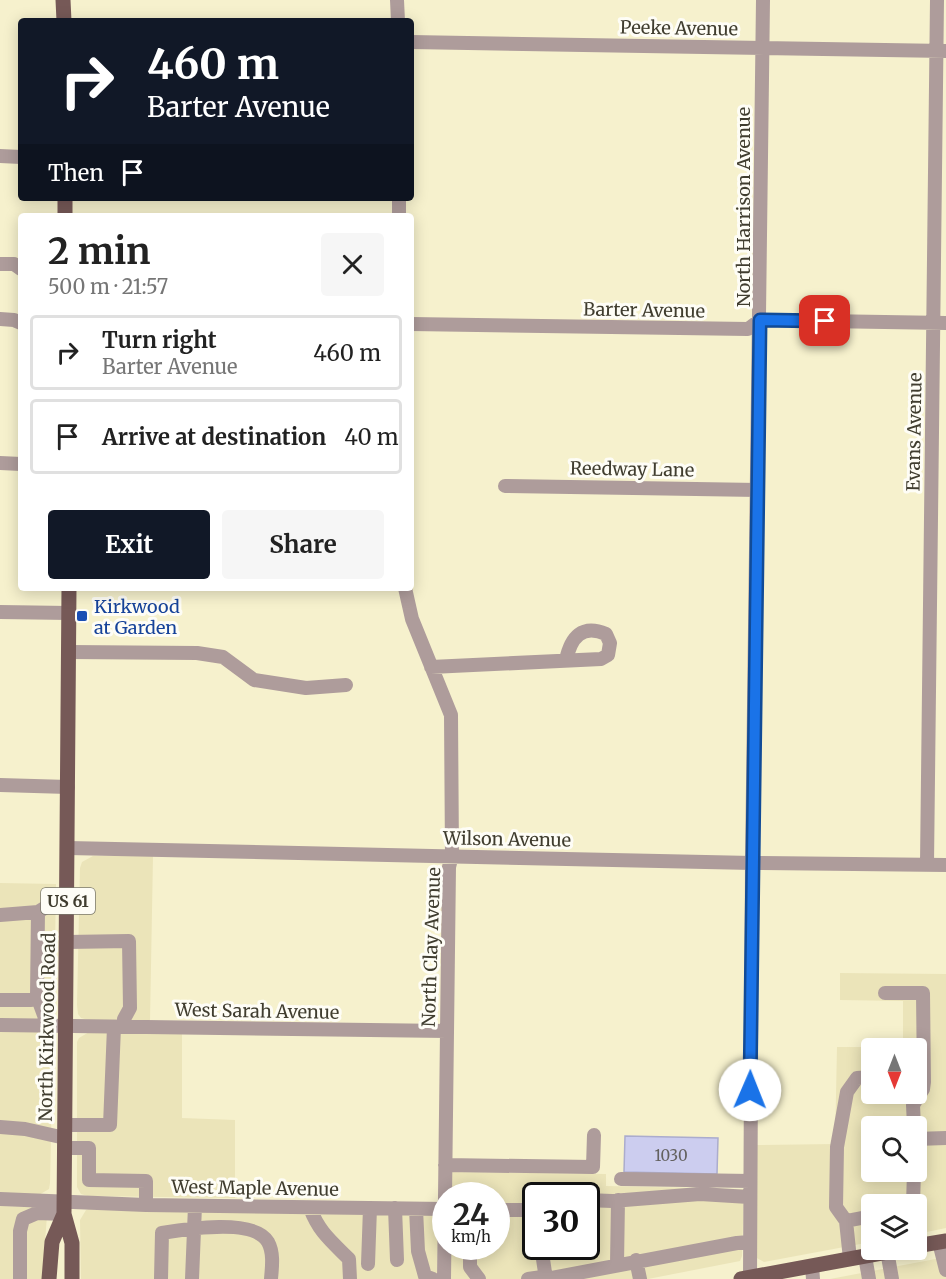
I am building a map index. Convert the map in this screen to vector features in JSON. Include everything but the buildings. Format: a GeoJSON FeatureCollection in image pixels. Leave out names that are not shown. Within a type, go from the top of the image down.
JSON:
{"type":"FeatureCollection","features":[{"type":"Feature","properties":{"kind":"main road"},"geometry":{"type":"LineString","coordinates":[[63,0],[64,18]]}},
{"type":"Feature","properties":{"kind":"main road","name":"North Kirkwood Road"},"geometry":{"type":"LineString","coordinates":[[69,591],[64,1208],[72,1243],[72,1279]]}},
{"type":"Feature","properties":{"kind":"main road","name":"North Kirkwood Road"},"geometry":{"type":"LineString","coordinates":[[49,1279],[52,1242],[64,1208]]}},
{"type":"Feature","properties":{"kind":"main road"},"geometry":{"type":"LineString","coordinates":[[927,1242],[943,1241]]}},
{"type":"Feature","properties":{"kind":"main road"},"geometry":{"type":"LineString","coordinates":[[746,1278],[813,1272],[861,1257]]}},
{"type":"Feature","properties":{"kind":"street"},"geometry":{"type":"LineString","coordinates":[[397,0],[398,18]]}},
{"type":"Feature","properties":{"kind":"street","name":"North Harrison Avenue"},"geometry":{"type":"LineString","coordinates":[[746,1278],[750,1180],[763,0]]}},
{"type":"Feature","properties":{"kind":"street","name":"Evans Avenue"},"geometry":{"type":"LineString","coordinates":[[927,864],[939,323],[941,50],[937,0]]}},
{"type":"Feature","properties":{"kind":"street","name":"Peeke Avenue"},"geometry":{"type":"LineString","coordinates":[[414,42],[941,50]]}},
{"type":"Feature","properties":{"kind":"street"},"geometry":{"type":"LineString","coordinates":[[0,156],[18,157]]}},
{"type":"Feature","properties":{"kind":"street"},"geometry":{"type":"LineString","coordinates":[[0,264],[14,264],[18,267]]}},
{"type":"Feature","properties":{"kind":"street"},"geometry":{"type":"LineString","coordinates":[[0,319],[18,322]]}},
{"type":"Feature","properties":{"kind":"street","name":"Barter Avenue"},"geometry":{"type":"LineString","coordinates":[[414,324],[748,329],[760,320],[939,323]]}},
{"type":"Feature","properties":{"kind":"street"},"geometry":{"type":"LineString","coordinates":[[0,463],[18,464]]}},
{"type":"Feature","properties":{"kind":"street","name":"Reedway Lane"},"geometry":{"type":"LineString","coordinates":[[505,486],[758,490]]}},
{"type":"Feature","properties":{"kind":"street","name":"North Clay Avenue"},"geometry":{"type":"LineString","coordinates":[[406,591],[411,619],[451,715],[452,855],[449,867],[445,1182]]}},
{"type":"Feature","properties":{"kind":"street"},"geometry":{"type":"LineString","coordinates":[[0,612],[69,614]]}},
{"type":"Feature","properties":{"kind":"street"},"geometry":{"type":"LineString","coordinates":[[70,652],[197,653],[223,657],[254,680],[306,688],[346,685]]}},
{"type":"Feature","properties":{"kind":"street"},"geometry":{"type":"LineString","coordinates":[[431,667],[566,660]]}},
{"type":"Feature","properties":{"kind":"street"},"geometry":{"type":"LineString","coordinates":[[0,785],[68,787]]}},
{"type":"Feature","properties":{"kind":"street","name":"Wilson Avenue"},"geometry":{"type":"LineString","coordinates":[[68,848],[946,865]]}},
{"type":"Feature","properties":{"kind":"street"},"geometry":{"type":"LineString","coordinates":[[0,915],[38,912],[51,904],[68,905]]}},
{"type":"Feature","properties":{"kind":"street"},"geometry":{"type":"LineString","coordinates":[[38,912],[38,996],[48,1026]]}},
{"type":"Feature","properties":{"kind":"street"},"geometry":{"type":"LineString","coordinates":[[65,1137],[110,1125],[120,1027],[130,1008],[129,941],[67,942]]}},
{"type":"Feature","properties":{"kind":"street"},"geometry":{"type":"LineString","coordinates":[[885,993],[923,993],[924,1082],[923,1089],[913,1105],[914,1116]]}},
{"type":"Feature","properties":{"kind":"street"},"geometry":{"type":"LineString","coordinates":[[0,1000],[31,1000],[38,996]]}},
{"type":"Feature","properties":{"kind":"street","name":"West Sarah Avenue"},"geometry":{"type":"LineString","coordinates":[[0,1025],[447,1031]]}},
{"type":"Feature","properties":{"kind":"street"},"geometry":{"type":"LineString","coordinates":[[850,1259],[846,1221],[836,1207],[837,1147],[847,1092],[857,1078],[861,1078]]}},
{"type":"Feature","properties":{"kind":"street"},"geometry":{"type":"LineString","coordinates":[[0,1127],[25,1128],[65,1137],[89,1148],[89,1180],[146,1181],[146,1205]]}},
{"type":"Feature","properties":{"kind":"street"},"geometry":{"type":"LineString","coordinates":[[445,1165],[593,1167],[594,1135]]}},
{"type":"Feature","properties":{"kind":"street"},"geometry":{"type":"LineString","coordinates":[[927,1139],[946,1138]]}},
{"type":"Feature","properties":{"kind":"street"},"geometry":{"type":"LineString","coordinates":[[621,1179],[750,1180]]}},
{"type":"Feature","properties":{"kind":"street"},"geometry":{"type":"LineString","coordinates":[[600,1200],[711,1195],[749,1197]]}},
{"type":"Feature","properties":{"kind":"street"},"geometry":{"type":"LineString","coordinates":[[0,1198],[64,1208]]}},
{"type":"Feature","properties":{"kind":"street"},"geometry":{"type":"LineString","coordinates":[[617,1264],[618,1200]]}},
{"type":"Feature","properties":{"kind":"street","name":"West Maple Avenue"},"geometry":{"type":"LineString","coordinates":[[64,1208],[146,1205],[432,1209]]}},
{"type":"Feature","properties":{"kind":"street"},"geometry":{"type":"LineString","coordinates":[[192,1279],[195,1206]]}},
{"type":"Feature","properties":{"kind":"street"},"geometry":{"type":"LineString","coordinates":[[20,1279],[20,1231],[23,1219],[37,1213],[64,1208]]}},
{"type":"Feature","properties":{"kind":"street"},"geometry":{"type":"LineString","coordinates":[[310,1208],[326,1238],[349,1259],[350,1279]]}},
{"type":"Feature","properties":{"kind":"street"},"geometry":{"type":"LineString","coordinates":[[368,1264],[370,1208]]}},
{"type":"Feature","properties":{"kind":"street"},"geometry":{"type":"LineString","coordinates":[[395,1208],[397,1260]]}},
{"type":"Feature","properties":{"kind":"street"},"geometry":{"type":"LineString","coordinates":[[416,1209],[418,1251],[422,1269],[429,1278]]}},
{"type":"Feature","properties":{"kind":"street"},"geometry":{"type":"LineString","coordinates":[[846,1221],[861,1218]]}},
{"type":"Feature","properties":{"kind":"street"},"geometry":{"type":"LineString","coordinates":[[161,1279],[162,1233],[193,1228],[246,1229],[261,1235],[271,1248],[271,1279]]}},
{"type":"Feature","properties":{"kind":"street"},"geometry":{"type":"LineString","coordinates":[[943,1241],[946,1270]]}},
{"type":"Feature","properties":{"kind":"street"},"geometry":{"type":"LineString","coordinates":[[528,1279],[542,1277],[546,1279],[636,1260],[749,1242]]}},
{"type":"Feature","properties":{"kind":"street","name":"North Clay Avenue"},"geometry":{"type":"LineString","coordinates":[[444,1260],[444,1279]]}},
{"type":"Feature","properties":{"kind":"street"},"geometry":{"type":"LineString","coordinates":[[470,1260],[470,1267],[479,1279]]}},
{"type":"Feature","properties":{"kind":"street"},"geometry":{"type":"LineString","coordinates":[[543,1260],[546,1279]]}},
{"type":"Feature","properties":{"kind":"street"},"geometry":{"type":"LineString","coordinates":[[636,1260],[640,1279]]}},
{"type":"Feature","properties":{"kind":"street"},"geometry":{"type":"LineString","coordinates":[[866,1260],[869,1279]]}},
{"type":"Feature","properties":{"kind":"street"},"geometry":{"type":"LineString","coordinates":[[891,1279],[892,1260]]}},
{"type":"Feature","properties":{"kind":"shaded area"},"geometry":{"type":"Polygon","coordinates":[[[93,856],[153,856],[150,1021],[89,1020],[81,1018],[78,1014],[80,868],[82,862],[93,856]]]}},
{"type":"Feature","properties":{"kind":"shaded area"},"geometry":{"type":"Polygon","coordinates":[[[0,883],[56,884],[54,1009],[48,1019],[0,1020],[0,883]]]}},
{"type":"Feature","properties":{"kind":"shaded area"},"geometry":{"type":"Polygon","coordinates":[[[840,973],[946,974],[946,1228],[927,1232],[927,1194],[861,1194],[861,1244],[764,1262],[755,1257],[757,1145],[835,1144],[837,1047],[861,1047],[861,1104],[927,1104],[927,1038],[903,1038],[903,1001],[840,1000],[840,973]]]}},
{"type":"Feature","properties":{"kind":"shaded area"},"geometry":{"type":"Polygon","coordinates":[[[0,1032],[38,1032],[51,1037],[53,1043],[50,1183],[49,1189],[37,1196],[0,1196],[0,1032]]]}},
{"type":"Feature","properties":{"kind":"shaded area"},"geometry":{"type":"Polygon","coordinates":[[[89,1032],[182,1033],[182,1118],[235,1120],[235,1198],[88,1196],[81,1194],[77,1187],[77,1042],[89,1032]]]}},
{"type":"Feature","properties":{"kind":"shaded area"},"geometry":{"type":"Polygon","coordinates":[[[450,1172],[606,1174],[606,1186],[744,1189],[740,1261],[648,1279],[448,1279],[449,1260],[510,1260],[510,1182],[450,1182],[450,1172]]]}},
{"type":"Feature","properties":{"kind":"shaded area"},"geometry":{"type":"Polygon","coordinates":[[[0,1206],[39,1207],[47,1216],[42,1279],[0,1279],[0,1206]]]}},
{"type":"Feature","properties":{"kind":"shaded area"},"geometry":{"type":"Polygon","coordinates":[[[91,1208],[432,1215],[432,1260],[437,1260],[437,1279],[81,1279],[80,1220],[86,1210],[91,1208]]]}},
{"type":"Feature","properties":{"kind":"shaded area"},"geometry":{"type":"Polygon","coordinates":[[[946,1257],[946,1279],[830,1279],[946,1257]]]}},
{"type":"Feature","properties":{"kind":"place","name":"Kirkwood at Garden"},"geometry":{"type":"Point","coordinates":[82,616]}},
{"type":"Feature","properties":{"kind":"route"},"geometry":{"type":"LineString","coordinates":[[750,1090],[760,320],[825,321]]}}]}
